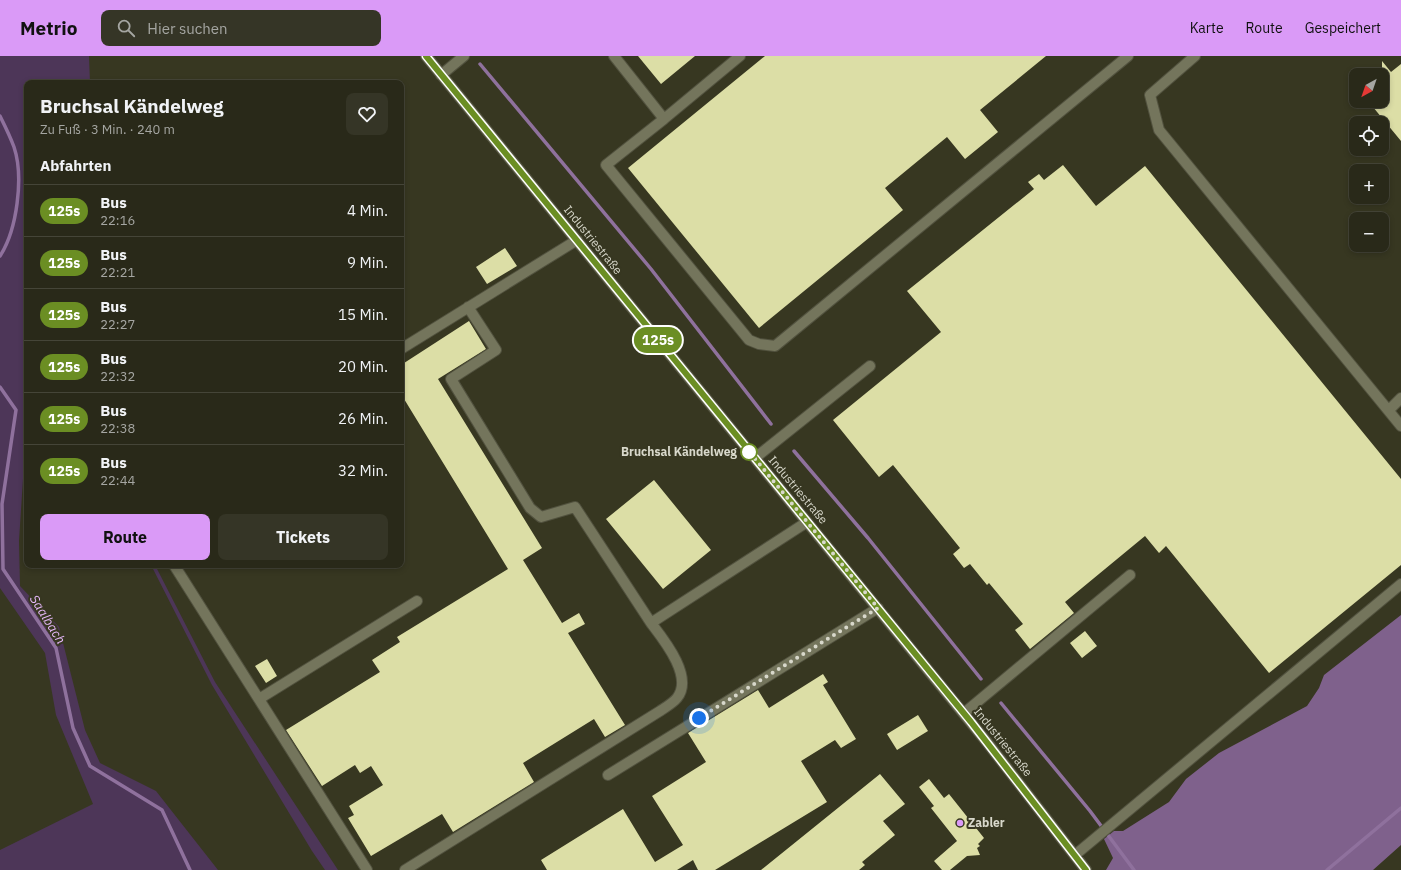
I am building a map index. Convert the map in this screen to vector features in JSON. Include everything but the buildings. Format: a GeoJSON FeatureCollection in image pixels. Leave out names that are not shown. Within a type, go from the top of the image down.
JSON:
{"type":"FeatureCollection","features":[{"type":"Feature","properties":{"kind":"street","name":"Industriestraße"},"geometry":{"type":"LineString","coordinates":[[426,56],[964,713],[1086,870]]}},
{"type":"Feature","properties":{"kind":"street"},"geometry":{"type":"LineString","coordinates":[[441,75],[464,56]]}},
{"type":"Feature","properties":{"kind":"street"},"geometry":{"type":"LineString","coordinates":[[614,56],[664,119]]}},
{"type":"Feature","properties":{"kind":"street"},"geometry":{"type":"LineString","coordinates":[[740,56],[606,166],[749,340],[759,344],[775,346],[1128,56]]}},
{"type":"Feature","properties":{"kind":"street"},"geometry":{"type":"LineString","coordinates":[[1195,56],[1150,95],[1159,130],[1401,426]]}},
{"type":"Feature","properties":{"kind":"street"},"geometry":{"type":"LineString","coordinates":[[404,347],[577,240]]}},
{"type":"Feature","properties":{"kind":"street"},"geometry":{"type":"LineString","coordinates":[[405,870],[660,712],[678,697],[683,681],[671,650],[651,623],[575,507],[541,517],[530,508],[451,379],[496,350],[468,308]]}},
{"type":"Feature","properties":{"kind":"street"},"geometry":{"type":"LineString","coordinates":[[755,458],[870,366]]}},
{"type":"Feature","properties":{"kind":"street"},"geometry":{"type":"LineString","coordinates":[[1388,410],[1401,398]]}},
{"type":"Feature","properties":{"kind":"street"},"geometry":{"type":"LineString","coordinates":[[651,623],[807,522]]}},
{"type":"Feature","properties":{"kind":"street"},"geometry":{"type":"LineString","coordinates":[[176,568],[367,870]]}},
{"type":"Feature","properties":{"kind":"street"},"geometry":{"type":"LineString","coordinates":[[964,713],[1130,575]]}},
{"type":"Feature","properties":{"kind":"street"},"geometry":{"type":"LineString","coordinates":[[1075,854],[1401,584]]}},
{"type":"Feature","properties":{"kind":"street"},"geometry":{"type":"LineString","coordinates":[[258,700],[417,601]]}},
{"type":"Feature","properties":{"kind":"street"},"geometry":{"type":"LineString","coordinates":[[608,775],[878,608]]}},
{"type":"Feature","properties":{"kind":"shaded area"},"geometry":{"type":"Polygon","coordinates":[[[0,56],[89,56],[90,80],[24,80],[24,464],[19,541],[20,586],[59,627],[85,730],[100,763],[156,791],[218,870],[0,870],[0,850],[93,804],[56,715],[45,653],[0,588],[0,56]]]}},
{"type":"Feature","properties":{"kind":"shaded area"},"geometry":{"type":"Polygon","coordinates":[[[153,568],[157,568],[215,682],[338,870],[325,870],[312,851],[212,685],[153,568]]]}},
{"type":"Feature","properties":{"kind":"shaded area"},"geometry":{"type":"Polygon","coordinates":[[[1401,615],[1401,845],[1373,870],[1106,870],[1113,858],[1104,839],[1114,831],[1123,831],[1169,802],[1186,779],[1219,753],[1307,706],[1319,688],[1324,675],[1401,615]]]}},
{"type":"Feature","properties":{"kind":"waterway"},"geometry":{"type":"LineString","coordinates":[[480,64],[651,269],[771,424]]}},
{"type":"Feature","properties":{"kind":"waterway","name":"Saalbach"},"geometry":{"type":"LineString","coordinates":[[0,116],[14,147],[18,173],[15,218],[6,245],[0,256]]}},
{"type":"Feature","properties":{"kind":"waterway","name":"Saalbach"},"geometry":{"type":"LineString","coordinates":[[0,387],[16,410],[2,504],[3,569],[56,648],[73,728],[90,766],[162,810],[190,870]]}},
{"type":"Feature","properties":{"kind":"waterway"},"geometry":{"type":"LineString","coordinates":[[794,451],[868,538],[981,679]]}},
{"type":"Feature","properties":{"kind":"waterway"},"geometry":{"type":"LineString","coordinates":[[1001,703],[1090,811],[1134,870]]}},
{"type":"Feature","properties":{"kind":"waterway"},"geometry":{"type":"LineString","coordinates":[[1327,870],[1401,808]]}},
{"type":"Feature","properties":{"kind":"bus line","name":"125s"},"geometry":{"type":"LineString","coordinates":[[426,56],[971,722],[1050,821],[1086,870]]}},
{"type":"Feature","properties":{"kind":"place","name":"Bruchsal Kändelweg"},"geometry":{"type":"Point","coordinates":[749,452]}},
{"type":"Feature","properties":{"kind":"place","name":"Zabler"},"geometry":{"type":"Point","coordinates":[960,823]}},
{"type":"Feature","properties":{"kind":"route"},"geometry":{"type":"LineString","coordinates":[[699,718],[878,608],[747,449],[749,452]]}}]}
